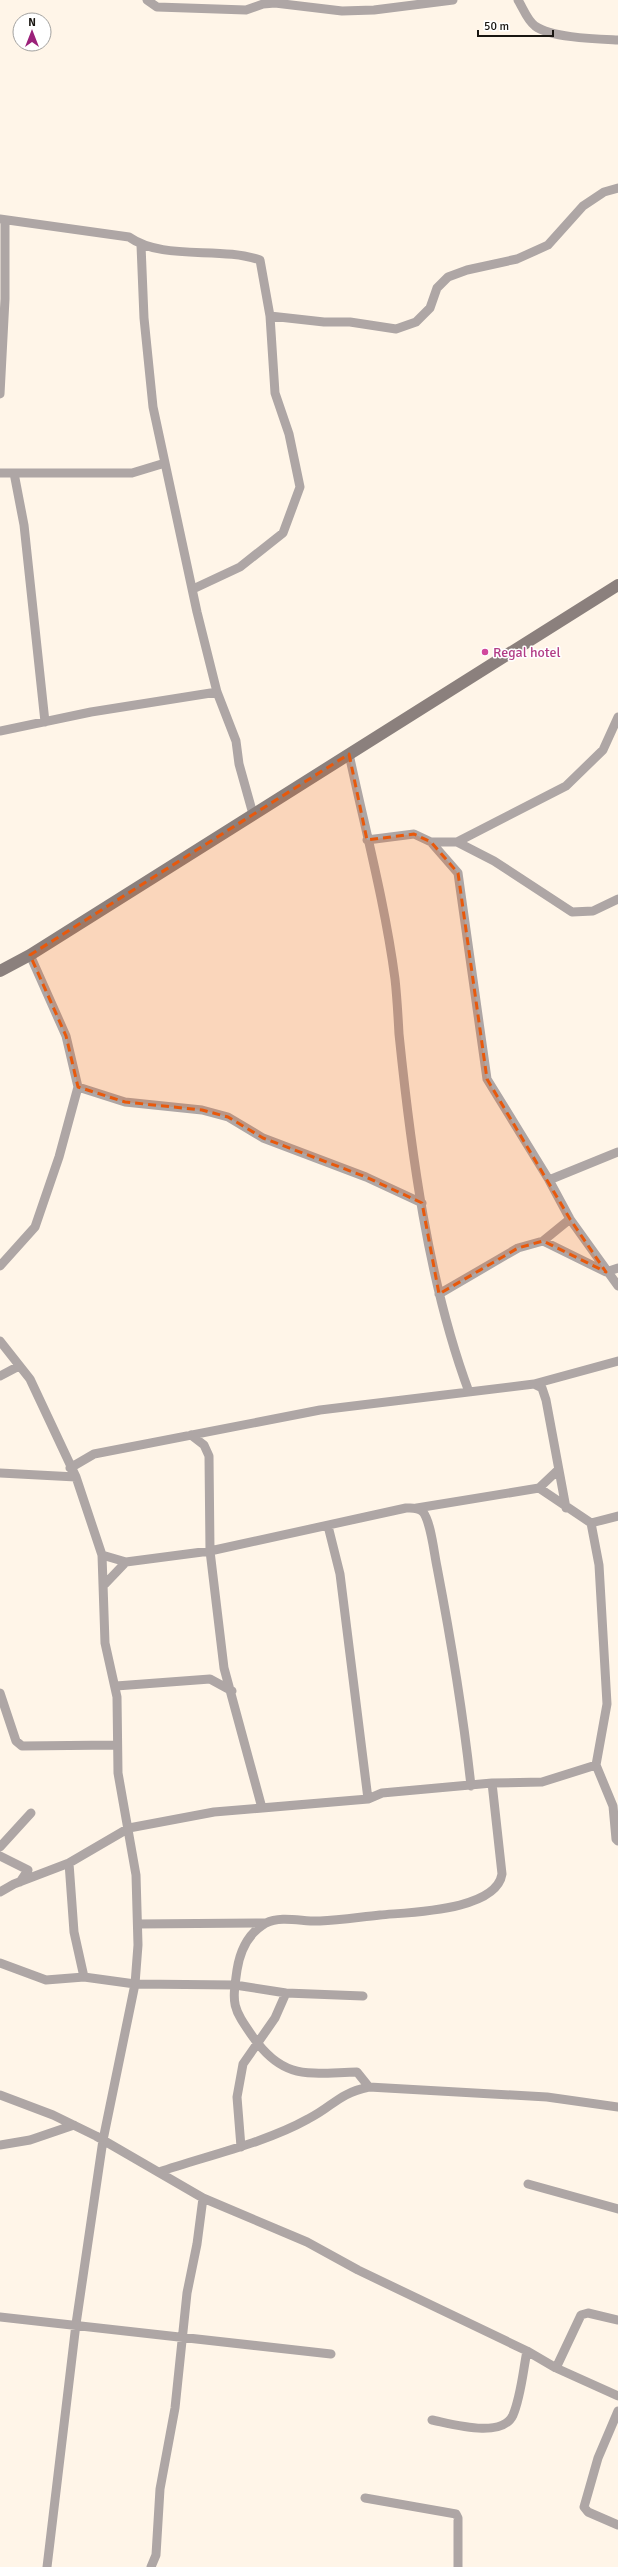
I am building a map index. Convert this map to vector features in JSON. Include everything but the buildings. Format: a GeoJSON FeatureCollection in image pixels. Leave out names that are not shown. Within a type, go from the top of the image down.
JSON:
{"type":"FeatureCollection","features":[{"type":"Feature","properties":{"kind":"main road"},"geometry":{"type":"LineString","coordinates":[[0,971],[30,955],[618,585]]}},
{"type":"Feature","properties":{"kind":"street"},"geometry":{"type":"LineString","coordinates":[[147,0],[157,7],[246,10],[262,4],[275,3],[342,11],[374,10],[453,0]]}},
{"type":"Feature","properties":{"kind":"street"},"geometry":{"type":"LineString","coordinates":[[518,0],[535,26],[550,32],[586,38],[618,40]]}},
{"type":"Feature","properties":{"kind":"street"},"geometry":{"type":"LineString","coordinates":[[270,316],[324,322],[350,322],[396,329],[416,322],[430,308],[437,288],[448,277],[467,270],[517,259],[548,245],[583,206],[604,192],[618,188]]}},
{"type":"Feature","properties":{"kind":"street"},"geometry":{"type":"LineString","coordinates":[[0,394],[5,299],[2,220],[129,237],[141,245],[246,255],[260,260],[270,316],[275,393],[289,434],[300,487],[283,533],[240,567],[193,589]]}},
{"type":"Feature","properties":{"kind":"street"},"geometry":{"type":"LineString","coordinates":[[141,245],[148,369],[153,407],[217,692],[236,741],[239,764],[253,814]]}},
{"type":"Feature","properties":{"kind":"street"},"geometry":{"type":"LineString","coordinates":[[0,473],[132,473],[165,463]]}},
{"type":"Feature","properties":{"kind":"street"},"geometry":{"type":"LineString","coordinates":[[14,473],[24,525],[44,722]]}},
{"type":"Feature","properties":{"kind":"street"},"geometry":{"type":"LineString","coordinates":[[0,731],[217,692]]}},
{"type":"Feature","properties":{"kind":"street"},"geometry":{"type":"LineString","coordinates":[[457,842],[566,786],[603,750],[618,717]]}},
{"type":"Feature","properties":{"kind":"street"},"geometry":{"type":"LineString","coordinates":[[349,754],[386,923],[395,980],[400,1034],[422,1204],[439,1294],[454,1353],[469,1392]]}},
{"type":"Feature","properties":{"kind":"street"},"geometry":{"type":"LineString","coordinates":[[367,840],[414,834],[431,842],[458,873],[487,1079],[549,1180],[570,1220],[606,1272],[618,1286]]}},
{"type":"Feature","properties":{"kind":"street"},"geometry":{"type":"LineString","coordinates":[[431,842],[457,842],[494,861],[572,912],[592,911],[618,899]]}},
{"type":"Feature","properties":{"kind":"street"},"geometry":{"type":"LineString","coordinates":[[0,1266],[35,1227],[59,1157],[78,1087],[66,1036],[30,955]]}},
{"type":"Feature","properties":{"kind":"street"},"geometry":{"type":"LineString","coordinates":[[78,1087],[125,1102],[202,1110],[228,1116],[263,1138],[366,1177],[422,1204]]}},
{"type":"Feature","properties":{"kind":"street"},"geometry":{"type":"LineString","coordinates":[[549,1180],[618,1152]]}},
{"type":"Feature","properties":{"kind":"street"},"geometry":{"type":"LineString","coordinates":[[439,1294],[518,1248],[543,1241],[570,1220]]}},
{"type":"Feature","properties":{"kind":"street"},"geometry":{"type":"LineString","coordinates":[[543,1241],[606,1272],[618,1268]]}},
{"type":"Feature","properties":{"kind":"street"},"geometry":{"type":"LineString","coordinates":[[0,1341],[30,1379],[70,1468],[76,1477],[102,1555],[105,1584],[105,1643],[116,1686],[116,1745],[118,1773],[129,1828],[136,1875],[138,1924],[134,1984],[103,2140],[76,2324],[47,2567]]}},
{"type":"Feature","properties":{"kind":"street"},"geometry":{"type":"LineString","coordinates":[[70,1468],[94,1454],[191,1435],[320,1410],[534,1384],[618,1361]]}},
{"type":"Feature","properties":{"kind":"street"},"geometry":{"type":"LineString","coordinates":[[0,1376],[19,1366]]}},
{"type":"Feature","properties":{"kind":"street"},"geometry":{"type":"LineString","coordinates":[[534,1384],[542,1388],[546,1400],[566,1508]]}},
{"type":"Feature","properties":{"kind":"street"},"geometry":{"type":"LineString","coordinates":[[191,1435],[204,1445],[209,1456],[210,1551],[224,1668],[232,1691],[262,1808]]}},
{"type":"Feature","properties":{"kind":"street"},"geometry":{"type":"LineString","coordinates":[[102,1555],[126,1562],[210,1551],[382,1513],[539,1488],[558,1470]]}},
{"type":"Feature","properties":{"kind":"street"},"geometry":{"type":"LineString","coordinates":[[0,1473],[76,1477]]}},
{"type":"Feature","properties":{"kind":"street"},"geometry":{"type":"LineString","coordinates":[[539,1488],[566,1508],[591,1523],[618,1516]]}},
{"type":"Feature","properties":{"kind":"street"},"geometry":{"type":"LineString","coordinates":[[417,1508],[426,1518],[456,1664],[471,1786]]}},
{"type":"Feature","properties":{"kind":"street"},"geometry":{"type":"LineString","coordinates":[[591,1523],[599,1565],[607,1704],[596,1765],[613,1806],[616,1839],[618,1841]]}},
{"type":"Feature","properties":{"kind":"street"},"geometry":{"type":"LineString","coordinates":[[328,1526],[340,1574],[368,1799]]}},
{"type":"Feature","properties":{"kind":"street"},"geometry":{"type":"LineString","coordinates":[[105,1584],[126,1562]]}},
{"type":"Feature","properties":{"kind":"street"},"geometry":{"type":"LineString","coordinates":[[210,1679],[224,1668]]}},
{"type":"Feature","properties":{"kind":"street"},"geometry":{"type":"LineString","coordinates":[[116,1686],[210,1679],[232,1691]]}},
{"type":"Feature","properties":{"kind":"street"},"geometry":{"type":"LineString","coordinates":[[0,1693],[16,1741],[22,1746],[116,1745]]}},
{"type":"Feature","properties":{"kind":"street"},"geometry":{"type":"LineString","coordinates":[[0,1892],[20,1882],[69,1863],[129,1828],[214,1812],[368,1799],[382,1793],[492,1783],[542,1782],[596,1765]]}},
{"type":"Feature","properties":{"kind":"street"},"geometry":{"type":"LineString","coordinates":[[138,1924],[266,1923],[275,1920],[320,1921],[441,1909],[472,1901],[495,1888],[501,1881],[502,1874],[492,1783]]}},
{"type":"Feature","properties":{"kind":"street"},"geometry":{"type":"LineString","coordinates":[[0,1847],[31,1813]]}},
{"type":"Feature","properties":{"kind":"street"},"geometry":{"type":"LineString","coordinates":[[0,1856],[28,1870],[20,1882]]}},
{"type":"Feature","properties":{"kind":"street"},"geometry":{"type":"LineString","coordinates":[[69,1863],[74,1932],[84,1977]]}},
{"type":"Feature","properties":{"kind":"street"},"geometry":{"type":"LineString","coordinates":[[266,1923],[252,1935],[243,1948],[233,2000],[236,2013],[258,2044],[281,2066],[300,2073],[357,2072],[369,2087]]}},
{"type":"Feature","properties":{"kind":"street"},"geometry":{"type":"LineString","coordinates":[[0,1963],[46,1980],[84,1977],[134,1984],[235,1985],[286,1993],[363,1996]]}},
{"type":"Feature","properties":{"kind":"street"},"geometry":{"type":"LineString","coordinates":[[240,2147],[237,2097],[243,2064],[275,2018],[286,1993]]}},
{"type":"Feature","properties":{"kind":"street"},"geometry":{"type":"LineString","coordinates":[[159,2172],[227,2149],[240,2147],[308,2119],[342,2095],[369,2087],[547,2097],[618,2107]]}},
{"type":"Feature","properties":{"kind":"street"},"geometry":{"type":"LineString","coordinates":[[0,2095],[14,2099],[74,2125],[204,2198],[307,2242],[358,2270],[527,2351],[556,2368],[618,2396]]}},
{"type":"Feature","properties":{"kind":"street"},"geometry":{"type":"LineString","coordinates":[[0,2145],[30,2140],[74,2125]]}},
{"type":"Feature","properties":{"kind":"street"},"geometry":{"type":"LineString","coordinates":[[528,2184],[618,2208]]}},
{"type":"Feature","properties":{"kind":"street"},"geometry":{"type":"LineString","coordinates":[[151,2567],[156,2555],[160,2489],[174,2408],[187,2293],[197,2244],[204,2198]]}},
{"type":"Feature","properties":{"kind":"street"},"geometry":{"type":"LineString","coordinates":[[556,2368],[581,2315],[588,2313],[618,2320]]}},
{"type":"Feature","properties":{"kind":"street"},"geometry":{"type":"LineString","coordinates":[[0,2316],[331,2354]]}},
{"type":"Feature","properties":{"kind":"street"},"geometry":{"type":"LineString","coordinates":[[432,2420],[476,2428],[493,2428],[508,2422],[515,2407],[527,2351]]}},
{"type":"Feature","properties":{"kind":"street"},"geometry":{"type":"LineString","coordinates":[[618,2411],[598,2458],[584,2508],[588,2512],[618,2524]]}},
{"type":"Feature","properties":{"kind":"street"},"geometry":{"type":"LineString","coordinates":[[365,2498],[456,2514],[458,2518],[458,2567]]}},
{"type":"Feature","properties":{"kind":"highlighted area"},"geometry":{"type":"Polygon","coordinates":[[[349,754],[367,840],[414,834],[431,842],[458,873],[487,1079],[570,1219],[606,1272],[543,1241],[518,1248],[439,1294],[422,1203],[366,1177],[263,1138],[228,1117],[202,1110],[125,1102],[78,1087],[66,1036],[30,955],[349,754]]]}},
{"type":"Feature","properties":{"kind":"place","name":"Regal hotel"},"geometry":{"type":"Point","coordinates":[485,652]}}]}
